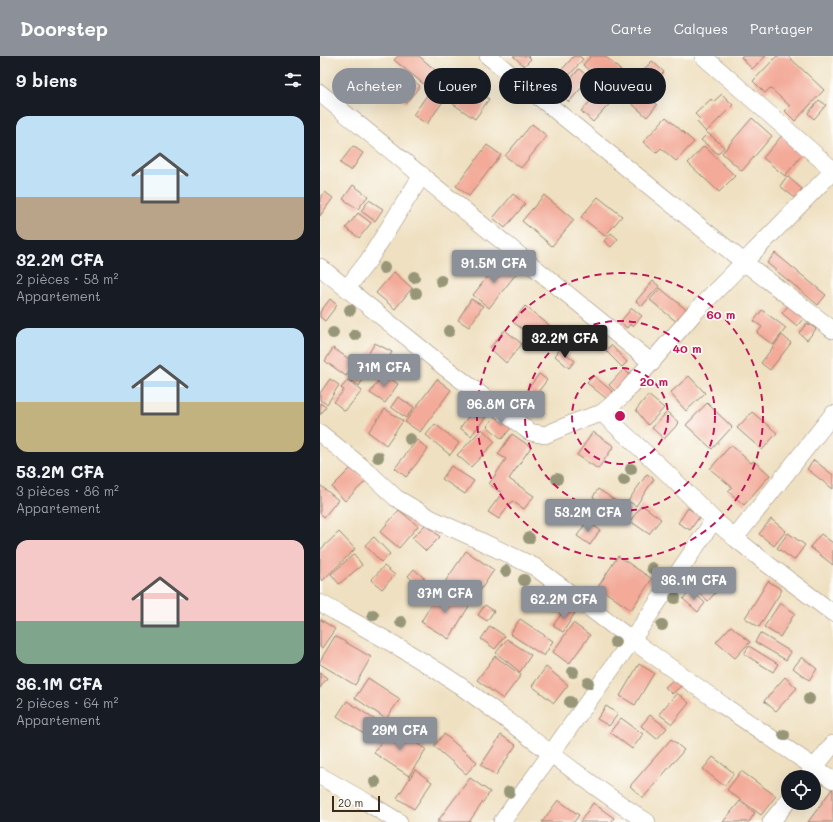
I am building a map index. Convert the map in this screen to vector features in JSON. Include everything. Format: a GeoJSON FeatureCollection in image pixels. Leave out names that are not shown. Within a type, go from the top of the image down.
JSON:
{"type":"FeatureCollection","features":[{"type":"Feature","properties":{"kind":"street"},"geometry":{"type":"LineString","coordinates":[[320,267],[443,366],[530,432],[545,435],[578,421],[602,414],[622,396],[695,312],[745,263],[833,171],[703,56]]}},
{"type":"Feature","properties":{"kind":"street"},"geometry":{"type":"LineString","coordinates":[[492,57],[745,263],[833,330]]}},
{"type":"Feature","properties":{"kind":"street"},"geometry":{"type":"LineString","coordinates":[[320,93],[652,363]]}},
{"type":"Feature","properties":{"kind":"street"},"geometry":{"type":"LineString","coordinates":[[347,288],[368,261],[422,175]]}},
{"type":"Feature","properties":{"kind":"street"},"geometry":{"type":"LineString","coordinates":[[602,414],[735,538],[766,563],[830,606]]}},
{"type":"Feature","properties":{"kind":"street"},"geometry":{"type":"LineString","coordinates":[[735,538],[833,414]]}},
{"type":"Feature","properties":{"kind":"street"},"geometry":{"type":"LineString","coordinates":[[320,433],[367,471],[396,498],[432,519],[472,536],[535,567],[808,770]]}},
{"type":"Feature","properties":{"kind":"street"},"geometry":{"type":"LineString","coordinates":[[502,822],[632,640],[714,520]]}},
{"type":"Feature","properties":{"kind":"street"},"geometry":{"type":"LineString","coordinates":[[320,603],[394,644],[473,694],[551,754],[646,822]]}},
{"type":"Feature","properties":{"kind":"street"},"geometry":{"type":"LineString","coordinates":[[813,770],[833,744]]}},
{"type":"Feature","properties":{"kind":"street"},"geometry":{"type":"LineString","coordinates":[[320,776],[399,822]]}},
{"type":"Feature","properties":{"kind":"street"},"geometry":{"type":"LineString","coordinates":[[821,776],[833,780]]}},
{"type":"Feature","properties":{"kind":"street"},"geometry":{"type":"LineString","coordinates":[[772,822],[781,810]]}},
{"type":"Feature","properties":{"kind":"building"},"geometry":{"type":"Polygon","coordinates":[[[398,56],[419,56],[433,68],[424,68],[424,84],[416,78],[416,68],[404,68],[394,60],[398,56]]]}},
{"type":"Feature","properties":{"kind":"building"},"geometry":{"type":"Polygon","coordinates":[[[513,56],[528,56],[531,59],[524,66],[513,56]]]}},
{"type":"Feature","properties":{"kind":"building"},"geometry":{"type":"Polygon","coordinates":[[[574,56],[579,56],[583,59],[572,72],[572,68],[563,68],[574,56]]]}},
{"type":"Feature","properties":{"kind":"building"},"geometry":{"type":"Polygon","coordinates":[[[591,56],[605,56],[618,68],[586,68],[583,65],[591,56]]]}},
{"type":"Feature","properties":{"kind":"building"},"geometry":{"type":"Polygon","coordinates":[[[766,56],[752,69],[741,57],[766,56]]]}},
{"type":"Feature","properties":{"kind":"building"},"geometry":{"type":"Polygon","coordinates":[[[777,56],[788,56],[824,90],[795,121],[785,111],[790,106],[770,88],[765,93],[753,81],[777,56]]]}},
{"type":"Feature","properties":{"kind":"building"},"geometry":{"type":"Polygon","coordinates":[[[652,61],[660,68],[645,68],[652,61]]]}},
{"type":"Feature","properties":{"kind":"building"},"geometry":{"type":"Polygon","coordinates":[[[579,69],[580,70],[580,89],[572,99],[572,77],[579,69]]]}},
{"type":"Feature","properties":{"kind":"building"},"geometry":{"type":"Polygon","coordinates":[[[416,83],[420,86],[416,91],[416,83]]]}},
{"type":"Feature","properties":{"kind":"building"},"geometry":{"type":"Polygon","coordinates":[[[722,94],[733,105],[706,132],[697,122],[700,119],[695,114],[711,99],[713,102],[722,94]]]}},
{"type":"Feature","properties":{"kind":"building"},"geometry":{"type":"Polygon","coordinates":[[[424,99],[424,104],[441,104],[427,124],[413,115],[424,99]]]}},
{"type":"Feature","properties":{"kind":"building"},"geometry":{"type":"Polygon","coordinates":[[[819,100],[826,105],[814,119],[808,113],[819,100]]]}},
{"type":"Feature","properties":{"kind":"building"},"geometry":{"type":"Polygon","coordinates":[[[453,104],[486,104],[475,119],[453,104]]]}},
{"type":"Feature","properties":{"kind":"building"},"geometry":{"type":"Polygon","coordinates":[[[588,104],[609,104],[593,122],[581,111],[588,104]]]}},
{"type":"Feature","properties":{"kind":"building"},"geometry":{"type":"Polygon","coordinates":[[[632,104],[656,104],[657,105],[647,117],[632,104]]]}},
{"type":"Feature","properties":{"kind":"building"},"geometry":{"type":"Polygon","coordinates":[[[666,117],[694,142],[676,161],[661,148],[656,153],[643,142],[666,117]]]}},
{"type":"Feature","properties":{"kind":"building"},"geometry":{"type":"Polygon","coordinates":[[[752,118],[772,136],[742,171],[722,153],[752,118]]]}},
{"type":"Feature","properties":{"kind":"building"},"geometry":{"type":"Polygon","coordinates":[[[532,124],[547,136],[521,168],[505,156],[532,124]]]}},
{"type":"Feature","properties":{"kind":"building"},"geometry":{"type":"Polygon","coordinates":[[[708,133],[724,147],[718,154],[701,140],[708,133]]]}},
{"type":"Feature","properties":{"kind":"building"},"geometry":{"type":"Polygon","coordinates":[[[784,133],[806,150],[785,176],[763,158],[784,133]]]}},
{"type":"Feature","properties":{"kind":"building"},"geometry":{"type":"Polygon","coordinates":[[[487,145],[501,155],[469,196],[456,186],[487,145]]]}},
{"type":"Feature","properties":{"kind":"building"},"geometry":{"type":"Polygon","coordinates":[[[353,146],[363,153],[351,171],[340,163],[353,146]]]}},
{"type":"Feature","properties":{"kind":"building"},"geometry":{"type":"Polygon","coordinates":[[[704,146],[735,176],[719,192],[688,163],[704,146]]]}},
{"type":"Feature","properties":{"kind":"building"},"geometry":{"type":"Polygon","coordinates":[[[787,176],[802,189],[795,198],[780,186],[787,176]]]}},
{"type":"Feature","properties":{"kind":"building"},"geometry":{"type":"Polygon","coordinates":[[[353,185],[368,196],[358,209],[343,199],[353,185]]]}},
{"type":"Feature","properties":{"kind":"building"},"geometry":{"type":"Polygon","coordinates":[[[325,192],[333,198],[320,216],[320,198],[325,192]]]}},
{"type":"Feature","properties":{"kind":"building"},"geometry":{"type":"Polygon","coordinates":[[[513,194],[525,204],[505,228],[493,218],[513,194]]]}},
{"type":"Feature","properties":{"kind":"building"},"geometry":{"type":"Polygon","coordinates":[[[544,195],[574,220],[552,246],[522,221],[544,195]]]}},
{"type":"Feature","properties":{"kind":"building"},"geometry":{"type":"Polygon","coordinates":[[[598,197],[622,216],[605,236],[581,217],[598,197]]]}},
{"type":"Feature","properties":{"kind":"building"},"geometry":{"type":"Polygon","coordinates":[[[369,200],[383,209],[375,221],[361,211],[369,200]]]}},
{"type":"Feature","properties":{"kind":"building"},"geometry":{"type":"Polygon","coordinates":[[[358,213],[371,223],[359,238],[346,228],[358,213]]]}},
{"type":"Feature","properties":{"kind":"building"},"geometry":{"type":"Polygon","coordinates":[[[611,233],[618,239],[611,247],[604,241],[611,233]]]}},
{"type":"Feature","properties":{"kind":"building"},"geometry":{"type":"Polygon","coordinates":[[[775,253],[826,295],[818,305],[767,263],[775,253]]]}},
{"type":"Feature","properties":{"kind":"building"},"geometry":{"type":"Polygon","coordinates":[[[500,261],[516,274],[489,308],[473,295],[500,261]]]}},
{"type":"Feature","properties":{"kind":"building"},"geometry":{"type":"Polygon","coordinates":[[[394,272],[412,288],[395,309],[376,293],[394,272]]]}},
{"type":"Feature","properties":{"kind":"building"},"geometry":{"type":"Polygon","coordinates":[[[653,281],[659,286],[642,306],[636,301],[653,281]]]}},
{"type":"Feature","properties":{"kind":"building"},"geometry":{"type":"Polygon","coordinates":[[[660,288],[688,311],[678,323],[650,300],[660,288]]]}},
{"type":"Feature","properties":{"kind":"building"},"geometry":{"type":"Polygon","coordinates":[[[330,299],[337,305],[325,321],[320,317],[320,312],[330,299]]]}},
{"type":"Feature","properties":{"kind":"building"},"geometry":{"type":"Polygon","coordinates":[[[471,299],[483,306],[469,327],[458,320],[471,299]]]}},
{"type":"Feature","properties":{"kind":"building"},"geometry":{"type":"Polygon","coordinates":[[[793,300],[809,312],[797,326],[782,313],[793,300]]]}},
{"type":"Feature","properties":{"kind":"building"},"geometry":{"type":"Polygon","coordinates":[[[525,306],[559,333],[547,348],[513,322],[525,306]]]}},
{"type":"Feature","properties":{"kind":"building"},"geometry":{"type":"Polygon","coordinates":[[[632,308],[642,316],[633,326],[630,324],[627,328],[620,322],[632,308]]]}},
{"type":"Feature","properties":{"kind":"building"},"geometry":{"type":"Polygon","coordinates":[[[762,310],[786,328],[773,345],[757,333],[762,327],[754,321],[762,310]]]}},
{"type":"Feature","properties":{"kind":"building"},"geometry":{"type":"Polygon","coordinates":[[[807,323],[816,329],[807,340],[799,333],[807,323]]]}},
{"type":"Feature","properties":{"kind":"building"},"geometry":{"type":"Polygon","coordinates":[[[505,330],[522,344],[506,363],[490,348],[505,330]]]}},
{"type":"Feature","properties":{"kind":"building"},"geometry":{"type":"Polygon","coordinates":[[[782,335],[791,343],[770,370],[761,363],[782,335]]]}},
{"type":"Feature","properties":{"kind":"building"},"geometry":{"type":"Polygon","coordinates":[[[375,343],[392,352],[379,374],[362,364],[375,343]]]}},
{"type":"Feature","properties":{"kind":"building"},"geometry":{"type":"Polygon","coordinates":[[[611,345],[627,362],[622,367],[606,351],[611,345]]]}},
{"type":"Feature","properties":{"kind":"building"},"geometry":{"type":"Polygon","coordinates":[[[333,348],[355,363],[346,376],[325,361],[333,348]]]}},
{"type":"Feature","properties":{"kind":"building"},"geometry":{"type":"Polygon","coordinates":[[[560,349],[575,361],[569,368],[555,356],[560,349]]]}},
{"type":"Feature","properties":{"kind":"building"},"geometry":{"type":"Polygon","coordinates":[[[624,369],[631,376],[616,392],[609,385],[624,369]]]}},
{"type":"Feature","properties":{"kind":"building"},"geometry":{"type":"Polygon","coordinates":[[[354,371],[364,378],[359,386],[349,379],[354,371]]]}},
{"type":"Feature","properties":{"kind":"building"},"geometry":{"type":"Polygon","coordinates":[[[383,374],[398,384],[385,403],[370,393],[383,374]]]}},
{"type":"Feature","properties":{"kind":"building"},"geometry":{"type":"Polygon","coordinates":[[[539,374],[547,380],[535,396],[527,390],[539,374]]]}},
{"type":"Feature","properties":{"kind":"building"},"geometry":{"type":"Polygon","coordinates":[[[594,376],[613,392],[607,399],[587,383],[594,376]]]}},
{"type":"Feature","properties":{"kind":"building"},"geometry":{"type":"Polygon","coordinates":[[[689,376],[705,393],[686,411],[670,393],[689,376]]]}},
{"type":"Feature","properties":{"kind":"building"},"geometry":{"type":"Polygon","coordinates":[[[330,379],[339,385],[327,404],[320,400],[320,393],[330,379]]]}},
{"type":"Feature","properties":{"kind":"building"},"geometry":{"type":"Polygon","coordinates":[[[437,379],[451,390],[420,432],[405,422],[437,379]]]}},
{"type":"Feature","properties":{"kind":"building"},"geometry":{"type":"Polygon","coordinates":[[[348,380],[362,391],[345,411],[334,402],[344,390],[341,388],[348,380]]]}},
{"type":"Feature","properties":{"kind":"building"},"geometry":{"type":"Polygon","coordinates":[[[648,395],[664,408],[648,425],[636,410],[648,395]]]}},
{"type":"Feature","properties":{"kind":"building"},"geometry":{"type":"Polygon","coordinates":[[[398,397],[414,407],[406,418],[391,407],[398,397]]]}},
{"type":"Feature","properties":{"kind":"building"},"geometry":{"type":"Polygon","coordinates":[[[320,403],[326,407],[320,415],[320,403]]]}},
{"type":"Feature","properties":{"kind":"building"},"geometry":{"type":"Polygon","coordinates":[[[707,403],[732,427],[712,449],[686,425],[707,403]]]}},
{"type":"Feature","properties":{"kind":"building"},"geometry":{"type":"Polygon","coordinates":[[[476,406],[488,414],[471,436],[460,428],[476,406]]]}},
{"type":"Feature","properties":{"kind":"building"},"geometry":{"type":"Polygon","coordinates":[[[385,409],[403,421],[386,445],[368,432],[385,409]]]}},
{"type":"Feature","properties":{"kind":"building"},"geometry":{"type":"Polygon","coordinates":[[[500,411],[515,423],[502,439],[487,426],[500,411]]]}},
{"type":"Feature","properties":{"kind":"building"},"geometry":{"type":"Polygon","coordinates":[[[667,412],[679,423],[664,439],[652,428],[667,412]]]}},
{"type":"Feature","properties":{"kind":"building"},"geometry":{"type":"Polygon","coordinates":[[[752,412],[777,433],[762,450],[737,428],[752,412]]]}},
{"type":"Feature","properties":{"kind":"building"},"geometry":{"type":"Polygon","coordinates":[[[435,424],[459,443],[450,455],[426,435],[435,424]]]}},
{"type":"Feature","properties":{"kind":"building"},"geometry":{"type":"Polygon","coordinates":[[[482,429],[495,442],[471,467],[457,455],[482,429]]]}},
{"type":"Feature","properties":{"kind":"building"},"geometry":{"type":"Polygon","coordinates":[[[593,432],[614,446],[598,469],[577,455],[593,432]]]}},
{"type":"Feature","properties":{"kind":"building"},"geometry":{"type":"Polygon","coordinates":[[[512,434],[531,447],[509,479],[534,496],[524,509],[512,501],[499,519],[488,512],[502,493],[489,484],[506,459],[498,454],[512,434]]]}},
{"type":"Feature","properties":{"kind":"building"},"geometry":{"type":"Polygon","coordinates":[[[417,440],[428,449],[406,477],[395,468],[417,440]]]}},
{"type":"Feature","properties":{"kind":"building"},"geometry":{"type":"Polygon","coordinates":[[[731,445],[751,463],[754,461],[770,475],[744,505],[728,491],[732,487],[710,469],[731,445]]]}},
{"type":"Feature","properties":{"kind":"building"},"geometry":{"type":"Polygon","coordinates":[[[814,460],[833,475],[833,489],[807,469],[814,460]]]}},
{"type":"Feature","properties":{"kind":"building"},"geometry":{"type":"Polygon","coordinates":[[[451,466],[474,481],[465,494],[442,479],[451,466]]]}},
{"type":"Feature","properties":{"kind":"building"},"geometry":{"type":"Polygon","coordinates":[[[352,467],[366,481],[345,501],[332,487],[352,467]]]}},
{"type":"Feature","properties":{"kind":"building"},"geometry":{"type":"Polygon","coordinates":[[[647,474],[654,479],[636,506],[628,501],[647,474]]]}},
{"type":"Feature","properties":{"kind":"building"},"geometry":{"type":"Polygon","coordinates":[[[320,485],[338,500],[324,517],[320,513],[320,485]]]}},
{"type":"Feature","properties":{"kind":"building"},"geometry":{"type":"Polygon","coordinates":[[[598,489],[631,511],[626,519],[593,497],[598,489]]]}},
{"type":"Feature","properties":{"kind":"building"},"geometry":{"type":"Polygon","coordinates":[[[642,505],[661,519],[649,534],[630,521],[642,505]]]}},
{"type":"Feature","properties":{"kind":"building"},"geometry":{"type":"Polygon","coordinates":[[[688,508],[700,516],[690,530],[678,523],[688,508]]]}},
{"type":"Feature","properties":{"kind":"building"},"geometry":{"type":"Polygon","coordinates":[[[399,510],[418,526],[399,548],[380,532],[399,510]]]}},
{"type":"Feature","properties":{"kind":"building"},"geometry":{"type":"Polygon","coordinates":[[[771,519],[786,531],[774,546],[759,534],[771,519]]]}},
{"type":"Feature","properties":{"kind":"building"},"geometry":{"type":"Polygon","coordinates":[[[587,521],[600,530],[590,545],[577,536],[587,521]]]}},
{"type":"Feature","properties":{"kind":"building"},"geometry":{"type":"Polygon","coordinates":[[[426,524],[440,537],[426,551],[412,538],[426,524]]]}},
{"type":"Feature","properties":{"kind":"building"},"geometry":{"type":"Polygon","coordinates":[[[339,532],[355,549],[322,581],[320,578],[320,550],[339,532]]]}},
{"type":"Feature","properties":{"kind":"building"},"geometry":{"type":"Polygon","coordinates":[[[788,533],[805,545],[794,560],[777,548],[788,533]]]}},
{"type":"Feature","properties":{"kind":"building"},"geometry":{"type":"Polygon","coordinates":[[[821,534],[833,543],[833,565],[810,547],[821,534]]]}},
{"type":"Feature","properties":{"kind":"building"},"geometry":{"type":"Polygon","coordinates":[[[374,537],[390,554],[381,562],[365,545],[374,537]]]}},
{"type":"Feature","properties":{"kind":"building"},"geometry":{"type":"Polygon","coordinates":[[[466,551],[494,570],[473,601],[445,582],[466,551]]]}},
{"type":"Feature","properties":{"kind":"building"},"geometry":{"type":"Polygon","coordinates":[[[354,554],[362,565],[339,584],[331,574],[354,554]]]}},
{"type":"Feature","properties":{"kind":"building"},"geometry":{"type":"Polygon","coordinates":[[[618,556],[652,579],[631,610],[598,587],[618,556]]]}},
{"type":"Feature","properties":{"kind":"building"},"geometry":{"type":"Polygon","coordinates":[[[384,566],[395,575],[382,589],[371,580],[384,566]]]}},
{"type":"Feature","properties":{"kind":"building"},"geometry":{"type":"Polygon","coordinates":[[[414,569],[425,579],[418,586],[408,576],[414,569]]]}},
{"type":"Feature","properties":{"kind":"building"},"geometry":{"type":"Polygon","coordinates":[[[712,571],[724,583],[708,601],[695,589],[712,571]]]}},
{"type":"Feature","properties":{"kind":"building"},"geometry":{"type":"Polygon","coordinates":[[[768,581],[782,590],[759,627],[745,618],[768,581]]]}},
{"type":"Feature","properties":{"kind":"building"},"geometry":{"type":"Polygon","coordinates":[[[441,588],[469,606],[449,639],[421,622],[441,588]]]}},
{"type":"Feature","properties":{"kind":"building"},"geometry":{"type":"Polygon","coordinates":[[[691,590],[705,603],[698,612],[683,599],[691,590]]]}},
{"type":"Feature","properties":{"kind":"building"},"geometry":{"type":"Polygon","coordinates":[[[780,603],[795,613],[780,637],[764,627],[780,603]]]}},
{"type":"Feature","properties":{"kind":"building"},"geometry":{"type":"Polygon","coordinates":[[[485,605],[494,611],[487,621],[478,615],[485,605]]]}},
{"type":"Feature","properties":{"kind":"building"},"geometry":{"type":"Polygon","coordinates":[[[566,607],[575,613],[563,632],[553,626],[566,607]]]}},
{"type":"Feature","properties":{"kind":"building"},"geometry":{"type":"Polygon","coordinates":[[[320,619],[335,629],[322,648],[320,647],[320,619]]]}},
{"type":"Feature","properties":{"kind":"building"},"geometry":{"type":"Polygon","coordinates":[[[520,619],[553,641],[544,656],[510,634],[520,619]]]}},
{"type":"Feature","properties":{"kind":"building"},"geometry":{"type":"Polygon","coordinates":[[[573,623],[590,635],[569,664],[553,652],[573,623]]]}},
{"type":"Feature","properties":{"kind":"building"},"geometry":{"type":"Polygon","coordinates":[[[490,626],[505,636],[495,649],[481,639],[490,626]]]}},
{"type":"Feature","properties":{"kind":"building"},"geometry":{"type":"Polygon","coordinates":[[[731,626],[750,642],[735,658],[716,642],[731,626]]]}},
{"type":"Feature","properties":{"kind":"building"},"geometry":{"type":"Polygon","coordinates":[[[760,633],[791,652],[786,660],[755,642],[760,633]]]}},
{"type":"Feature","properties":{"kind":"building"},"geometry":{"type":"Polygon","coordinates":[[[335,636],[371,657],[355,685],[320,664],[320,661],[335,636]]]}},
{"type":"Feature","properties":{"kind":"building"},"geometry":{"type":"Polygon","coordinates":[[[507,639],[531,655],[520,672],[496,653],[507,639]]]}},
{"type":"Feature","properties":{"kind":"building"},"geometry":{"type":"Polygon","coordinates":[[[749,646],[778,664],[773,672],[744,654],[749,646]]]}},
{"type":"Feature","properties":{"kind":"building"},"geometry":{"type":"Polygon","coordinates":[[[495,656],[521,675],[503,699],[477,680],[495,656]]]}},
{"type":"Feature","properties":{"kind":"building"},"geometry":{"type":"Polygon","coordinates":[[[802,657],[817,669],[809,680],[793,668],[802,657]]]}},
{"type":"Feature","properties":{"kind":"building"},"geometry":{"type":"Polygon","coordinates":[[[639,664],[654,673],[635,705],[620,696],[639,664]]]}},
{"type":"Feature","properties":{"kind":"building"},"geometry":{"type":"Polygon","coordinates":[[[546,667],[568,685],[554,703],[532,686],[546,667]]]}},
{"type":"Feature","properties":{"kind":"building"},"geometry":{"type":"Polygon","coordinates":[[[320,673],[327,678],[320,688],[320,673]]]}},
{"type":"Feature","properties":{"kind":"building"},"geometry":{"type":"Polygon","coordinates":[[[785,677],[797,688],[776,711],[764,701],[785,677]]]}},
{"type":"Feature","properties":{"kind":"building"},"geometry":{"type":"Polygon","coordinates":[[[368,678],[400,699],[386,719],[355,698],[368,678]]]}},
{"type":"Feature","properties":{"kind":"building"},"geometry":{"type":"Polygon","coordinates":[[[674,679],[681,686],[672,694],[665,687],[674,679]]]}},
{"type":"Feature","properties":{"kind":"building"},"geometry":{"type":"Polygon","coordinates":[[[677,693],[689,703],[672,724],[659,714],[677,693]]]}},
{"type":"Feature","properties":{"kind":"building"},"geometry":{"type":"Polygon","coordinates":[[[347,701],[380,723],[370,738],[337,716],[347,701]]]}},
{"type":"Feature","properties":{"kind":"building"},"geometry":{"type":"Polygon","coordinates":[[[606,706],[618,714],[609,726],[597,719],[606,706]]]}},
{"type":"Feature","properties":{"kind":"building"},"geometry":{"type":"Polygon","coordinates":[[[650,715],[667,728],[657,739],[641,726],[650,715]]]}},
{"type":"Feature","properties":{"kind":"building"},"geometry":{"type":"Polygon","coordinates":[[[621,718],[643,734],[632,749],[610,732],[621,718]]]}},
{"type":"Feature","properties":{"kind":"building"},"geometry":{"type":"Polygon","coordinates":[[[391,726],[426,749],[409,776],[374,753],[391,726]]]}},
{"type":"Feature","properties":{"kind":"building"},"geometry":{"type":"Polygon","coordinates":[[[444,734],[477,762],[466,774],[434,746],[444,734]]]}},
{"type":"Feature","properties":{"kind":"building"},"geometry":{"type":"Polygon","coordinates":[[[501,735],[516,745],[496,775],[481,765],[501,735]]]}},
{"type":"Feature","properties":{"kind":"building"},"geometry":{"type":"Polygon","coordinates":[[[671,739],[684,750],[643,798],[630,786],[671,739]]]}},
{"type":"Feature","properties":{"kind":"building"},"geometry":{"type":"Polygon","coordinates":[[[713,757],[734,773],[724,786],[703,769],[713,757]]]}},
{"type":"Feature","properties":{"kind":"building"},"geometry":{"type":"Polygon","coordinates":[[[415,770],[432,782],[414,809],[397,798],[415,770]]]}},
{"type":"Feature","properties":{"kind":"building"},"geometry":{"type":"Polygon","coordinates":[[[741,771],[776,796],[761,815],[727,790],[741,771]]]}},
{"type":"Feature","properties":{"kind":"building"},"geometry":{"type":"Polygon","coordinates":[[[470,778],[490,792],[469,822],[437,822],[470,778]]]}},
{"type":"Feature","properties":{"kind":"building"},"geometry":{"type":"Polygon","coordinates":[[[832,789],[833,822],[808,822],[817,810],[821,810],[821,804],[832,789]]]}},
{"type":"Feature","properties":{"kind":"building"},"geometry":{"type":"Polygon","coordinates":[[[558,800],[579,815],[574,822],[542,822],[558,800]]]}},
{"type":"Feature","properties":{"kind":"building"},"geometry":{"type":"Polygon","coordinates":[[[740,801],[755,813],[749,822],[723,822],[740,801]]]}},
{"type":"Feature","properties":{"kind":"building"},"geometry":{"type":"Polygon","coordinates":[[[593,803],[614,818],[611,822],[580,822],[593,803]]]}}]}
